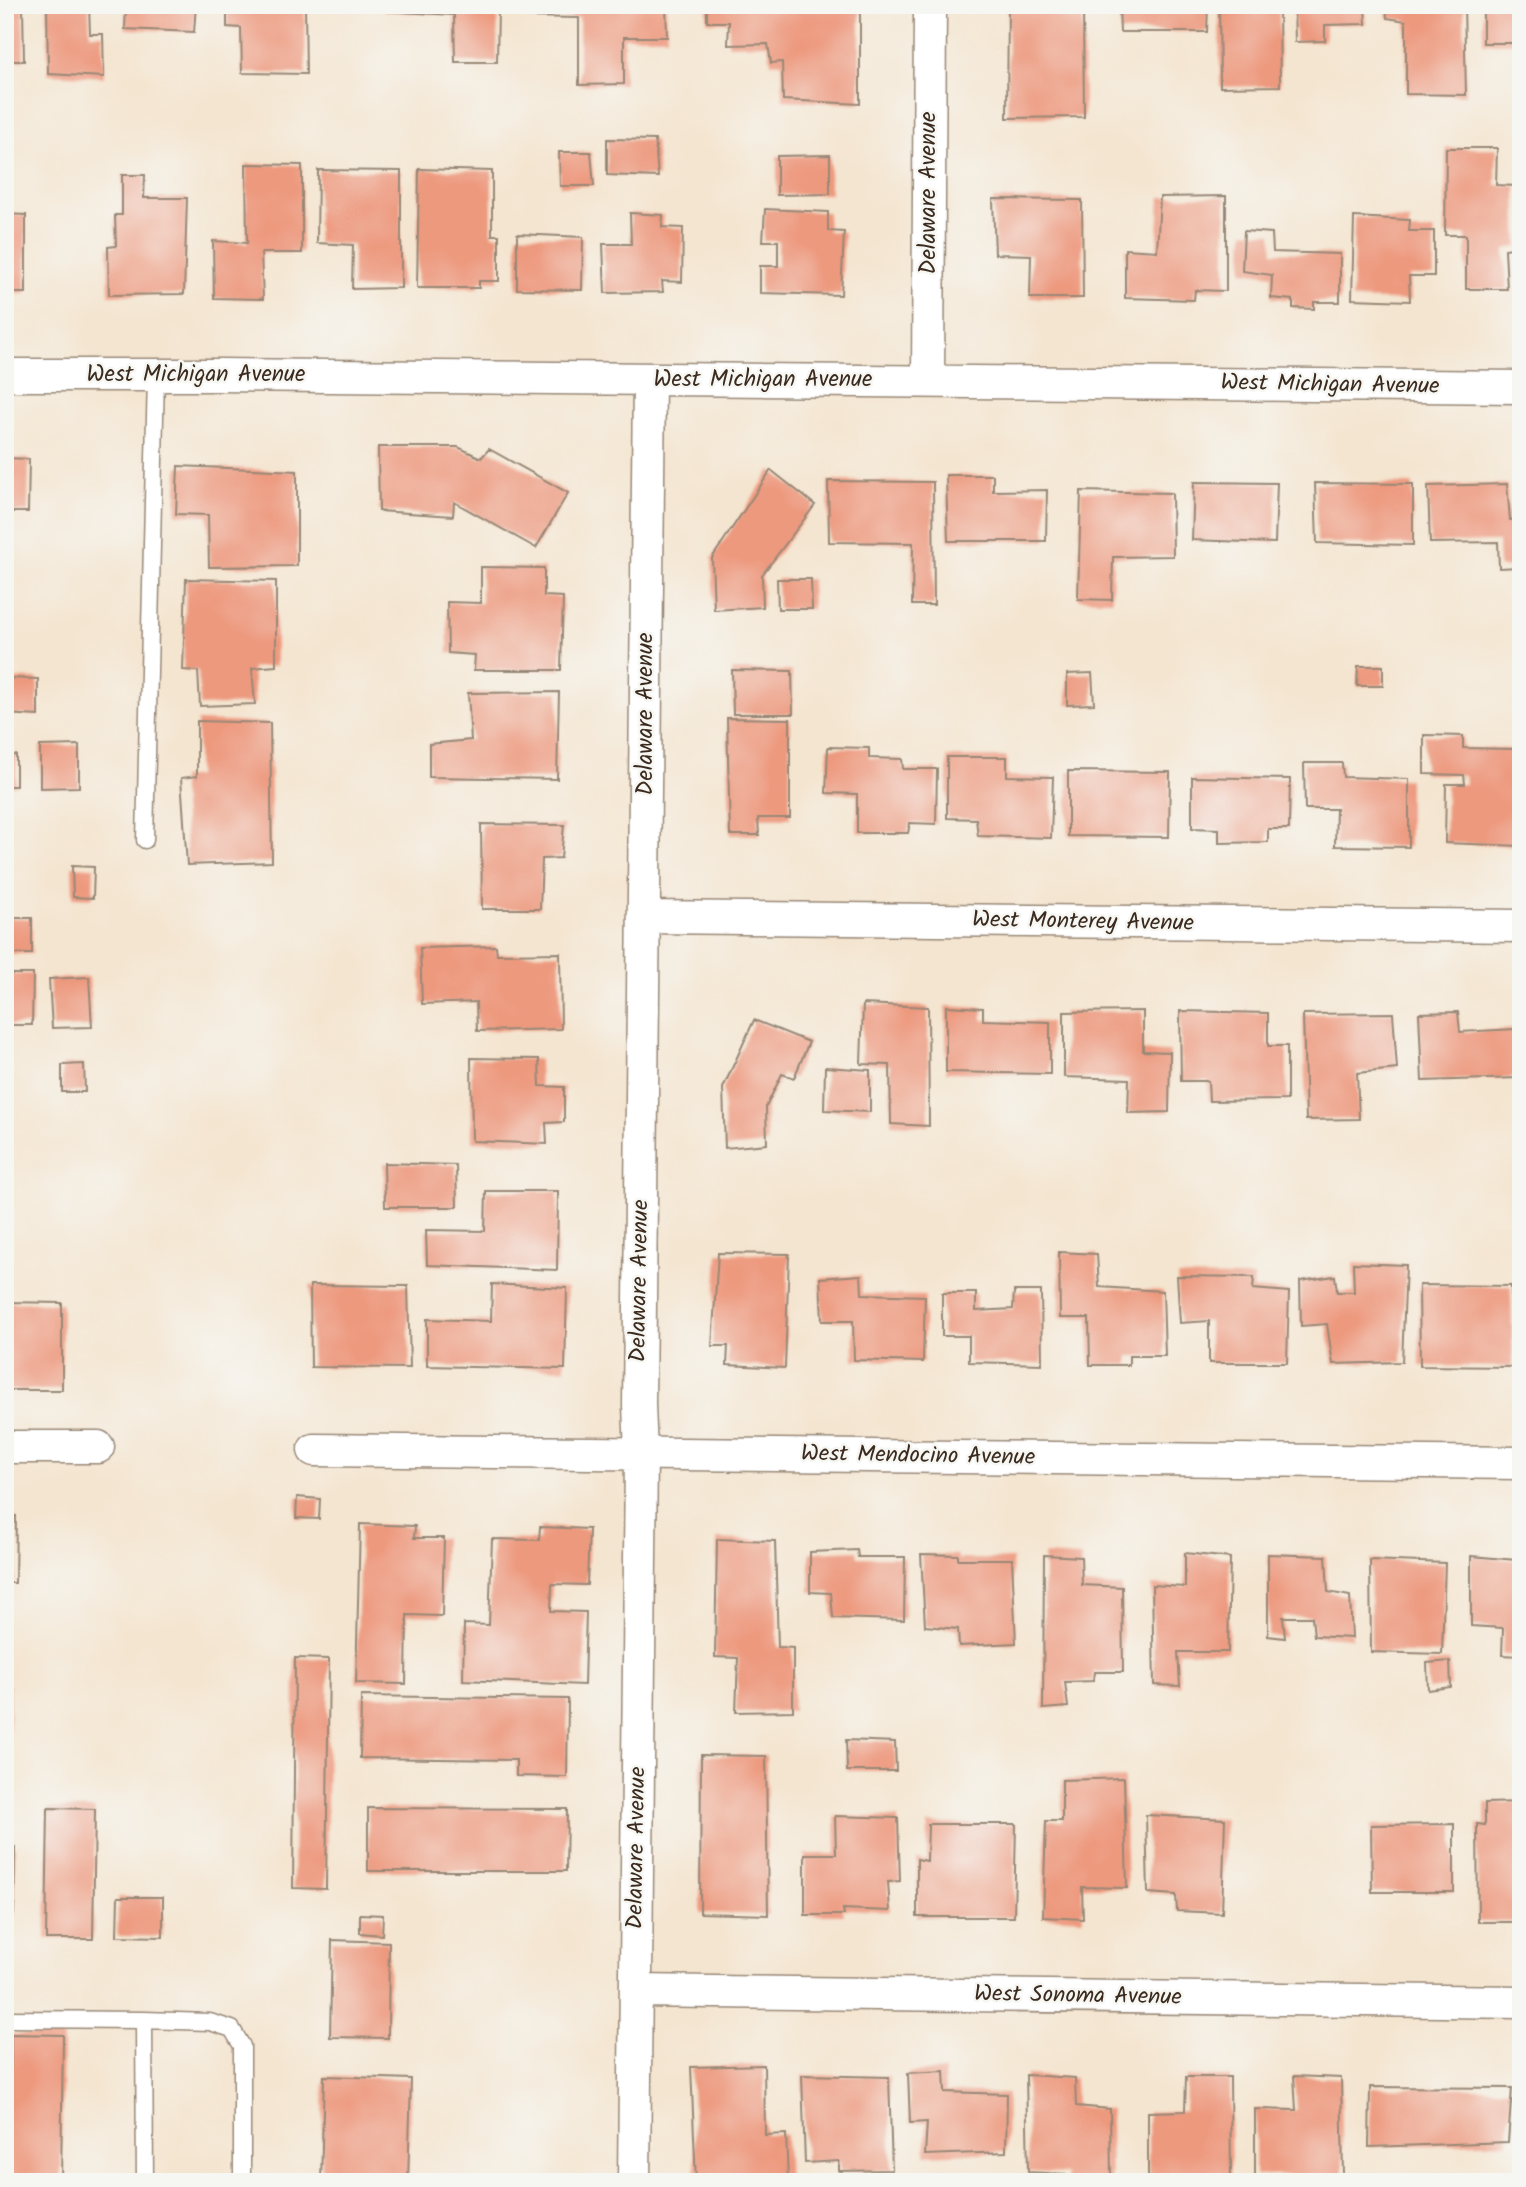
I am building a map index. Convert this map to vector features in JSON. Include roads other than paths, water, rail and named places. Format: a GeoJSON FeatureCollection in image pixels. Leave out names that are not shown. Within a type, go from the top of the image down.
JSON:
{"type":"FeatureCollection","features":[{"type":"Feature","properties":{"kind":"street","name":"Delaware Avenue"},"geometry":{"type":"LineString","coordinates":[[928,381],[930,5]]}},
{"type":"Feature","properties":{"kind":"street","name":"West Michigan Avenue"},"geometry":{"type":"LineString","coordinates":[[5,375],[1521,387]]}},
{"type":"Feature","properties":{"kind":"street","name":"Delaware Avenue"},"geometry":{"type":"LineString","coordinates":[[635,2182],[649,379]]}},
{"type":"Feature","properties":{"kind":"street","name":"West Monterey Avenue"},"geometry":{"type":"LineString","coordinates":[[645,917],[1521,926]]}},
{"type":"Feature","properties":{"kind":"street"},"geometry":{"type":"LineString","coordinates":[[5,1447],[98,1447]]}},
{"type":"Feature","properties":{"kind":"street","name":"West Mendocino Avenue"},"geometry":{"type":"LineString","coordinates":[[314,1450],[1521,1463]]}},
{"type":"Feature","properties":{"kind":"street","name":"West Sonoma Avenue"},"geometry":{"type":"LineString","coordinates":[[636,1991],[1521,2002]]}},
{"type":"Feature","properties":{"kind":"lane"},"geometry":{"type":"LineString","coordinates":[[145,840],[156,375]]}},
{"type":"Feature","properties":{"kind":"lane"},"geometry":{"type":"LineString","coordinates":[[5,2019],[210,2022],[232,2029],[242,2046],[242,2182]]}},
{"type":"Feature","properties":{"kind":"lane"},"geometry":{"type":"LineString","coordinates":[[144,2020],[145,2182]]}}]}
